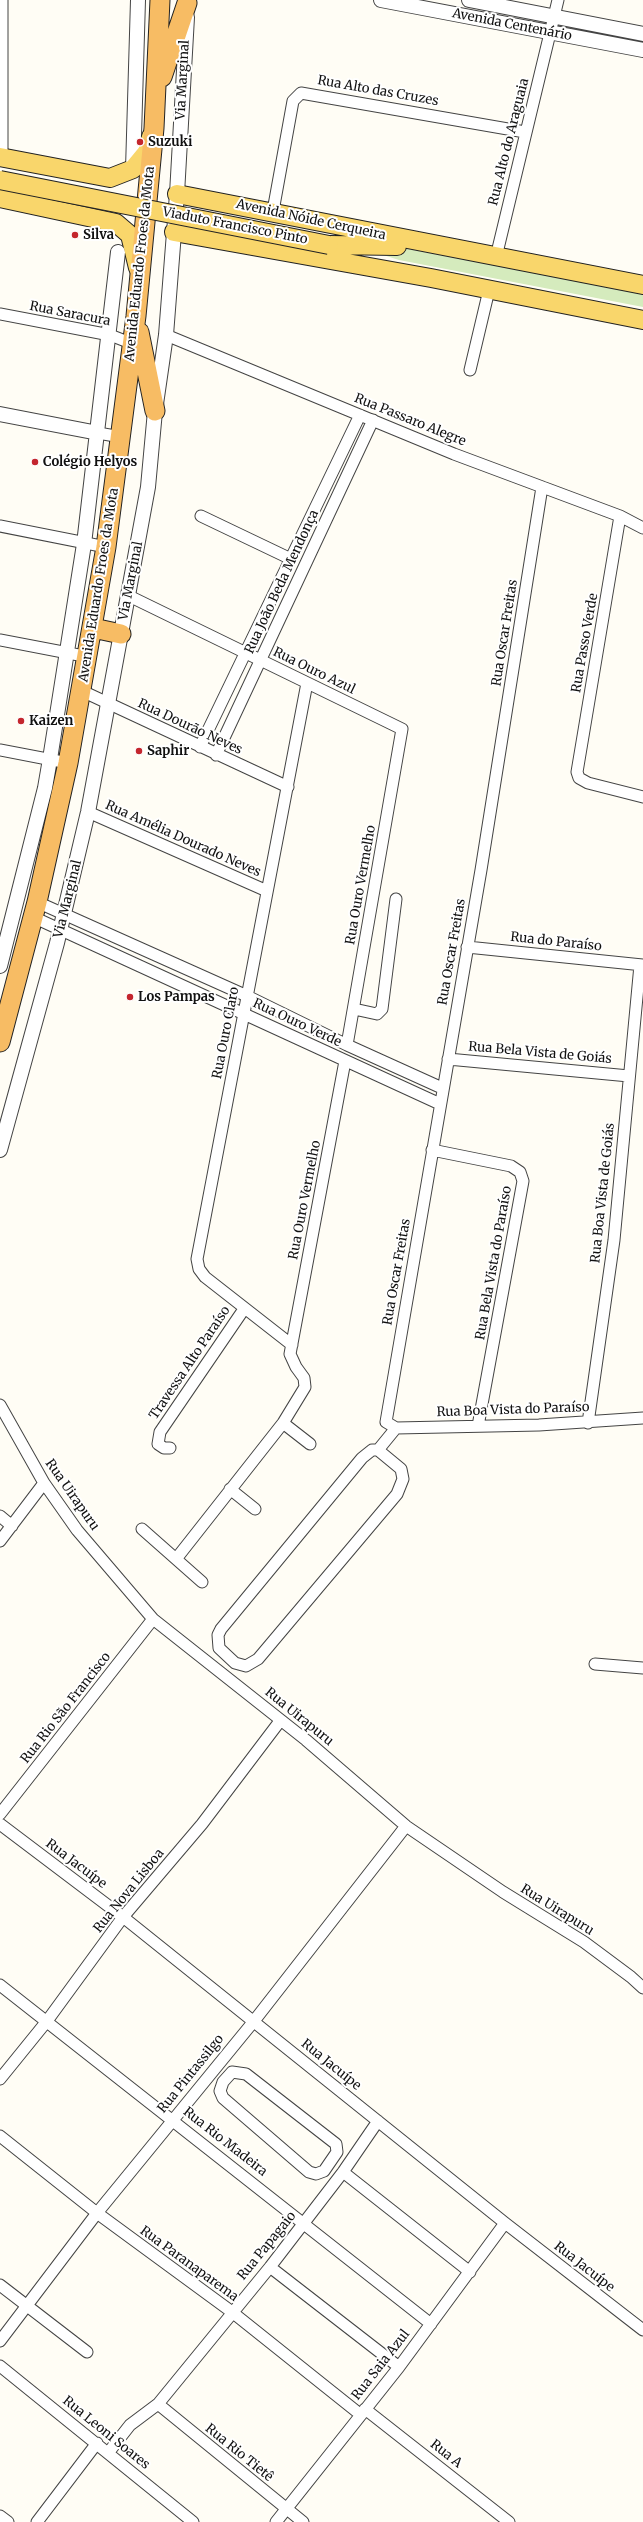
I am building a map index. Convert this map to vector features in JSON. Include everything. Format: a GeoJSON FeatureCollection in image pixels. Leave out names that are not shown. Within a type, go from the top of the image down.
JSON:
{"type":"FeatureCollection","features":[{"type":"Feature","properties":{"kind":"highway","name":"Avenida Eduardo Froes da Mota"},"geometry":{"type":"LineString","coordinates":[[0,1042],[5,1003],[35,909],[59,761],[82,691],[106,547],[136,316],[154,128],[160,0]]}},
{"type":"Feature","properties":{"kind":"highway"},"geometry":{"type":"LineString","coordinates":[[155,93],[187,1]]}},
{"type":"Feature","properties":{"kind":"highway"},"geometry":{"type":"LineString","coordinates":[[136,316],[155,411]]}},
{"type":"Feature","properties":{"kind":"highway"},"geometry":{"type":"LineString","coordinates":[[93,628],[121,634]]}},
{"type":"Feature","properties":{"kind":"main road"},"geometry":{"type":"LineString","coordinates":[[1,157],[110,178],[133,170],[147,152],[154,128]]}},
{"type":"Feature","properties":{"kind":"main road"},"geometry":{"type":"LineString","coordinates":[[102,219],[113,203],[115,193],[110,178]]}},
{"type":"Feature","properties":{"kind":"main road","name":"Viaduto Francisco Pinto"},"geometry":{"type":"LineString","coordinates":[[0,180],[329,245]]}},
{"type":"Feature","properties":{"kind":"main road","name":"Avenida Nóide Cerqueira"},"geometry":{"type":"LineString","coordinates":[[177,194],[272,211],[444,248],[643,285]]}},
{"type":"Feature","properties":{"kind":"main road"},"geometry":{"type":"LineString","coordinates":[[0,198],[102,219],[125,228],[130,235],[137,255],[139,276]]}},
{"type":"Feature","properties":{"kind":"main road"},"geometry":{"type":"LineString","coordinates":[[196,234],[184,221],[183,214],[191,203],[203,199]]}},
{"type":"Feature","properties":{"kind":"main road","name":"Avenida Nóide Cerqueira"},"geometry":{"type":"LineString","coordinates":[[174,232],[196,234],[327,261],[431,278],[643,320]]}},
{"type":"Feature","properties":{"kind":"main road","name":"Avenida Nóide Cerqueira"},"geometry":{"type":"LineString","coordinates":[[329,245],[444,248]]}},
{"type":"Feature","properties":{"kind":"main road","name":"Avenida Nóide Cerqueira"},"geometry":{"type":"LineString","coordinates":[[329,245],[431,278]]}},
{"type":"Feature","properties":{"kind":"street"},"geometry":{"type":"LineString","coordinates":[[1,157],[2,0]]}},
{"type":"Feature","properties":{"kind":"street"},"geometry":{"type":"LineString","coordinates":[[133,170],[138,0]]}},
{"type":"Feature","properties":{"kind":"street","name":"Avenida Centenário"},"geometry":{"type":"LineString","coordinates":[[381,0],[643,50]]}},
{"type":"Feature","properties":{"kind":"street","name":"Avenida Centenário"},"geometry":{"type":"LineString","coordinates":[[468,0],[643,34]]}},
{"type":"Feature","properties":{"kind":"street","name":"Rua Alto do Araguaia"},"geometry":{"type":"LineString","coordinates":[[496,257],[558,0]]}},
{"type":"Feature","properties":{"kind":"street","name":"Via Marginal"},"geometry":{"type":"LineString","coordinates":[[0,1150],[60,930],[88,812],[148,487],[155,411],[166,335],[177,194],[187,1]]}},
{"type":"Feature","properties":{"kind":"street"},"geometry":{"type":"LineString","coordinates":[[486,19],[489,4]]}},
{"type":"Feature","properties":{"kind":"street","name":"Rua Alto das Cruzes"},"geometry":{"type":"LineString","coordinates":[[272,211],[293,101],[301,93],[525,132]]}},
{"type":"Feature","properties":{"kind":"street"},"geometry":{"type":"LineString","coordinates":[[0,966],[30,850],[59,761],[67,653],[84,544],[110,335],[118,252]]}},
{"type":"Feature","properties":{"kind":"street"},"geometry":{"type":"LineString","coordinates":[[470,370],[489,290]]}},
{"type":"Feature","properties":{"kind":"street","name":"Rua Saracura"},"geometry":{"type":"LineString","coordinates":[[0,314],[110,335],[133,344]]}},
{"type":"Feature","properties":{"kind":"street","name":"Rua Passaro Alegre"},"geometry":{"type":"LineString","coordinates":[[166,335],[373,420],[542,487],[620,516],[643,528]]}},
{"type":"Feature","properties":{"kind":"street"},"geometry":{"type":"LineString","coordinates":[[0,414],[121,437]]}},
{"type":"Feature","properties":{"kind":"street","name":"Rua João Beda Mendonça"},"geometry":{"type":"LineString","coordinates":[[200,747],[360,414]]}},
{"type":"Feature","properties":{"kind":"street","name":"Rua João Beda Mendonça"},"geometry":{"type":"LineString","coordinates":[[216,755],[373,420]]}},
{"type":"Feature","properties":{"kind":"street","name":"Rua Oscar Freitas"},"geometry":{"type":"LineString","coordinates":[[396,1428],[386,1422],[467,947],[542,487]]}},
{"type":"Feature","properties":{"kind":"street"},"geometry":{"type":"LineString","coordinates":[[201,516],[290,559]]}},
{"type":"Feature","properties":{"kind":"street","name":"Rua Passo Verde"},"geometry":{"type":"LineString","coordinates":[[620,516],[578,774],[580,778],[588,784],[643,797]]}},
{"type":"Feature","properties":{"kind":"street"},"geometry":{"type":"LineString","coordinates":[[0,526],[84,544],[106,547]]}},
{"type":"Feature","properties":{"kind":"street","name":"Rua Ouro Azul"},"geometry":{"type":"LineString","coordinates":[[129,596],[245,654],[402,729]]}},
{"type":"Feature","properties":{"kind":"street"},"geometry":{"type":"LineString","coordinates":[[0,640],[88,657]]}},
{"type":"Feature","properties":{"kind":"street","name":"Rua Ouro Claro"},"geometry":{"type":"LineString","coordinates":[[292,1345],[205,1277],[199,1269],[197,1259],[307,684]]}},
{"type":"Feature","properties":{"kind":"street","name":"Rua Dourão Neves"},"geometry":{"type":"LineString","coordinates":[[82,691],[216,755],[288,787]]}},
{"type":"Feature","properties":{"kind":"street","name":"Rua Ouro Vermelho"},"geometry":{"type":"LineString","coordinates":[[347,1045],[402,729]]}},
{"type":"Feature","properties":{"kind":"street"},"geometry":{"type":"LineString","coordinates":[[0,750],[59,761]]}},
{"type":"Feature","properties":{"kind":"street","name":"Rua Amélia Dourado Neves"},"geometry":{"type":"LineString","coordinates":[[88,812],[267,891]]}},
{"type":"Feature","properties":{"kind":"street"},"geometry":{"type":"LineString","coordinates":[[354,1009],[377,1014],[382,1010],[396,899]]}},
{"type":"Feature","properties":{"kind":"street","name":"Rua Ouro Verde"},"geometry":{"type":"LineString","coordinates":[[35,909],[64,914],[247,996],[347,1045],[442,1088]]}},
{"type":"Feature","properties":{"kind":"street","name":"Rua Ouro Verde"},"geometry":{"type":"LineString","coordinates":[[35,909],[60,930],[440,1104]]}},
{"type":"Feature","properties":{"kind":"street","name":"Rua do Paraíso"},"geometry":{"type":"LineString","coordinates":[[467,947],[642,965]]}},
{"type":"Feature","properties":{"kind":"street","name":"Rua Boa Vista de Goiás"},"geometry":{"type":"LineString","coordinates":[[588,1423],[614,1240],[629,1076],[642,965]]}},
{"type":"Feature","properties":{"kind":"street","name":"Rua Bela Vista de Goiás"},"geometry":{"type":"LineString","coordinates":[[448,1059],[629,1076]]}},
{"type":"Feature","properties":{"kind":"street","name":"Rua Ouro Vermelho"},"geometry":{"type":"LineString","coordinates":[[176,1559],[282,1424],[305,1387],[304,1378],[291,1359],[292,1345],[345,1061]]}},
{"type":"Feature","properties":{"kind":"street","name":"Rua Bela Vista do Paraíso"},"geometry":{"type":"LineString","coordinates":[[432,1150],[512,1166],[520,1172],[523,1181],[478,1426]]}},
{"type":"Feature","properties":{"kind":"street","name":"Travessa Alto Paraíso"},"geometry":{"type":"LineString","coordinates":[[170,1448],[164,1448],[158,1444],[160,1432],[244,1309]]}},
{"type":"Feature","properties":{"kind":"street","name":"Rua Uirapuru"},"geometry":{"type":"LineString","coordinates":[[0,1405],[44,1483],[77,1530],[153,1619],[207,1659],[280,1721],[306,1740],[406,1826],[503,1892],[584,1942],[631,1977],[643,1988]]}},
{"type":"Feature","properties":{"kind":"street","name":"Rua Boa Vista do Paraíso"},"geometry":{"type":"LineString","coordinates":[[396,1428],[588,1423],[643,1418]]}},
{"type":"Feature","properties":{"kind":"street"},"geometry":{"type":"LineString","coordinates":[[282,1424],[310,1444]]}},
{"type":"Feature","properties":{"kind":"street"},"geometry":{"type":"LineString","coordinates":[[378,1450],[403,1473],[402,1486],[397,1494],[258,1659],[246,1666],[235,1663],[219,1648],[218,1635],[221,1629],[367,1452],[378,1450],[396,1428]]}},
{"type":"Feature","properties":{"kind":"street"},"geometry":{"type":"LineString","coordinates":[[0,1541],[44,1483]]}},
{"type":"Feature","properties":{"kind":"street"},"geometry":{"type":"LineString","coordinates":[[230,1489],[255,1509]]}},
{"type":"Feature","properties":{"kind":"street"},"geometry":{"type":"LineString","coordinates":[[0,1516],[12,1526]]}},
{"type":"Feature","properties":{"kind":"street"},"geometry":{"type":"LineString","coordinates":[[142,1529],[202,1582]]}},
{"type":"Feature","properties":{"kind":"street","name":"Rua Rio São Francisco"},"geometry":{"type":"LineString","coordinates":[[0,1814],[153,1619]]}},
{"type":"Feature","properties":{"kind":"street"},"geometry":{"type":"LineString","coordinates":[[595,1664],[643,1668]]}},
{"type":"Feature","properties":{"kind":"street","name":"Rua Nova Lisboa"},"geometry":{"type":"LineString","coordinates":[[0,2079],[47,2021],[123,1917],[202,1824],[280,1721]]}},
{"type":"Feature","properties":{"kind":"street","name":"Rua Jacuípe"},"geometry":{"type":"LineString","coordinates":[[0,1824],[123,1917],[505,2223],[642,2327]]}},
{"type":"Feature","properties":{"kind":"street","name":"Rua Pintassilgo"},"geometry":{"type":"LineString","coordinates":[[0,2341],[97,2213],[172,2119],[254,2021],[406,1826]]}},
{"type":"Feature","properties":{"kind":"street","name":"Rua Rio Madeira"},"geometry":{"type":"LineString","coordinates":[[0,1985],[304,2222],[431,2324]]}},
{"type":"Feature","properties":{"kind":"street"},"geometry":{"type":"LineString","coordinates":[[214,2070],[225,2080]]}},
{"type":"Feature","properties":{"kind":"street"},"geometry":{"type":"LineString","coordinates":[[232,2072],[246,2074],[336,2144],[337,2152],[324,2170],[316,2174],[309,2172],[223,2098],[220,2091],[225,2080],[232,2072]]}},
{"type":"Feature","properties":{"kind":"street","name":"Rua Papagaio"},"geometry":{"type":"LineString","coordinates":[[108,2453],[130,2425],[158,2404],[270,2267],[343,2172],[378,2121]]}},
{"type":"Feature","properties":{"kind":"street","name":"Rua Paranaparema"},"geometry":{"type":"LineString","coordinates":[[0,2136],[97,2213],[232,2312],[363,2412]]}},
{"type":"Feature","properties":{"kind":"street"},"geometry":{"type":"LineString","coordinates":[[343,2172],[470,2272]]}},
{"type":"Feature","properties":{"kind":"street","name":"Rua Saia Azul"},"geometry":{"type":"LineString","coordinates":[[276,2522],[399,2367],[505,2223]]}},
{"type":"Feature","properties":{"kind":"street"},"geometry":{"type":"LineString","coordinates":[[270,2267],[399,2367]]}},
{"type":"Feature","properties":{"kind":"street"},"geometry":{"type":"LineString","coordinates":[[0,2285],[87,2352]]}},
{"type":"Feature","properties":{"kind":"street","name":"Rua Leoni Soares"},"geometry":{"type":"LineString","coordinates":[[0,2366],[194,2522]]}},
{"type":"Feature","properties":{"kind":"street","name":"Rua Rio Tietê"},"geometry":{"type":"LineString","coordinates":[[158,2404],[286,2510],[303,2522]]}},
{"type":"Feature","properties":{"kind":"street","name":"Rua A"},"geometry":{"type":"LineString","coordinates":[[363,2412],[503,2520]]}},
{"type":"Feature","properties":{"kind":"street"},"geometry":{"type":"LineString","coordinates":[[37,2522],[97,2443]]}},
{"type":"Feature","properties":{"kind":"street"},"geometry":{"type":"LineString","coordinates":[[0,2516],[8,2522]]}},
{"type":"Feature","properties":{"kind":"green space"},"geometry":{"type":"Polygon","coordinates":[[[355,246],[403,248],[643,294],[643,307],[399,260],[355,246]]]}},
{"type":"Feature","properties":{"kind":"place","name":"Suzuki"},"geometry":{"type":"Point","coordinates":[140,142]}},
{"type":"Feature","properties":{"kind":"place","name":"Silva"},"geometry":{"type":"Point","coordinates":[75,235]}},
{"type":"Feature","properties":{"kind":"place","name":"Colégio Helyos"},"geometry":{"type":"Point","coordinates":[35,462]}},
{"type":"Feature","properties":{"kind":"place","name":"Kaizen"},"geometry":{"type":"Point","coordinates":[21,721]}},
{"type":"Feature","properties":{"kind":"place","name":"Saphir"},"geometry":{"type":"Point","coordinates":[139,751]}},
{"type":"Feature","properties":{"kind":"place","name":"Los Pampas"},"geometry":{"type":"Point","coordinates":[130,997]}}]}
